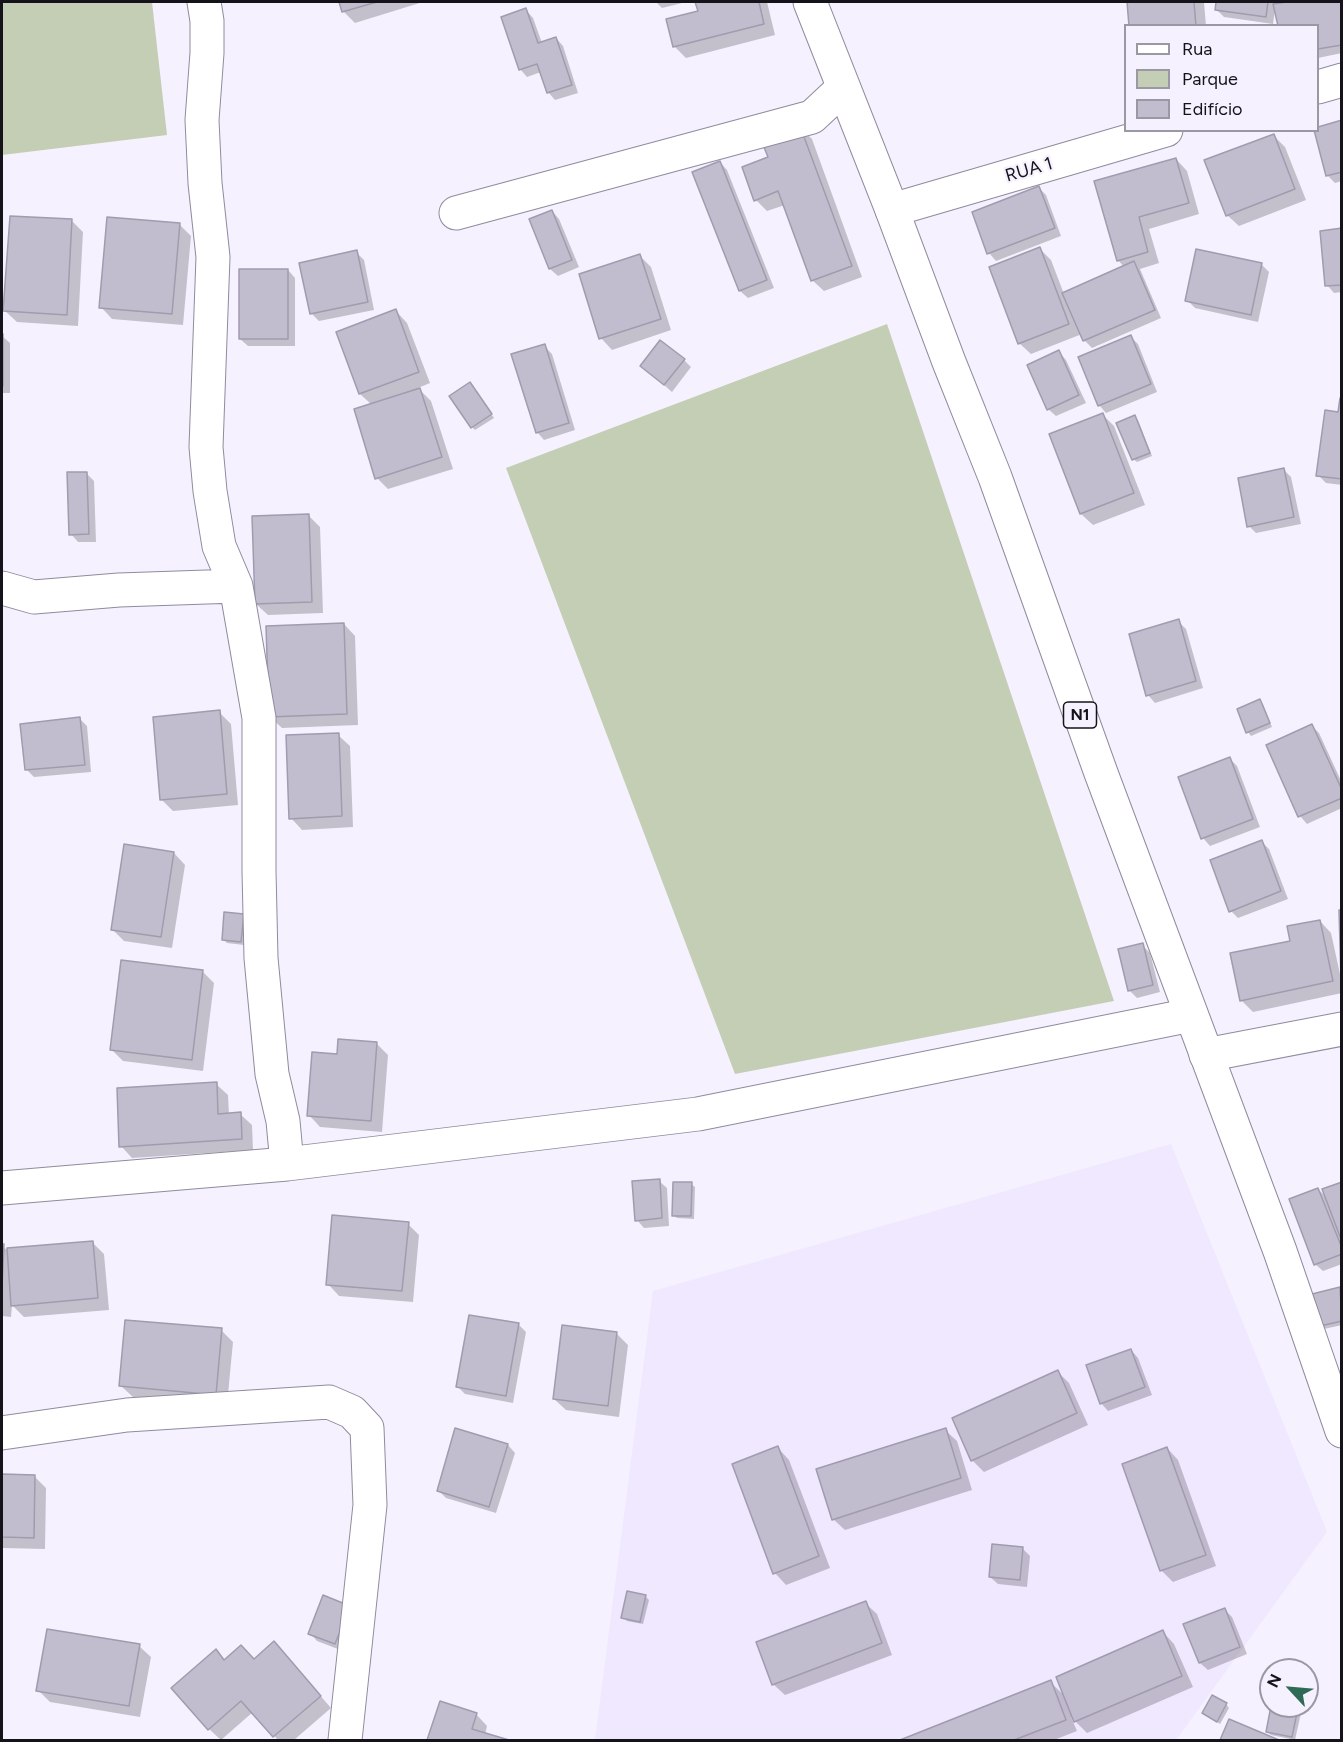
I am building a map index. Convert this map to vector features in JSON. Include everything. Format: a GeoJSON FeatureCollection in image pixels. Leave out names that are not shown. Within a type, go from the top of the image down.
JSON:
{"type":"FeatureCollection","features":[{"type":"Feature","properties":{"kind":"street"},"geometry":{"type":"LineString","coordinates":[[204,2],[207,21],[207,53],[202,120],[213,257],[206,447],[219,546],[236,586],[259,718],[261,958],[272,1074],[283,1121],[287,1164]]}},
{"type":"Feature","properties":{"kind":"street","name":"N1"},"geometry":{"type":"LineString","coordinates":[[810,2],[995,477],[1101,773],[1280,1251],[1341,1431]]}},
{"type":"Feature","properties":{"kind":"street"},"geometry":{"type":"LineString","coordinates":[[1319,86],[1341,80]]}},
{"type":"Feature","properties":{"kind":"street"},"geometry":{"type":"LineString","coordinates":[[456,213],[812,117],[843,88]]}},
{"type":"Feature","properties":{"kind":"street","name":"RUA 1"},"geometry":{"type":"LineString","coordinates":[[892,210],[1159,132]]}},
{"type":"Feature","properties":{"kind":"street"},"geometry":{"type":"LineString","coordinates":[[2,588],[34,597],[119,590],[236,586]]}},
{"type":"Feature","properties":{"kind":"street"},"geometry":{"type":"LineString","coordinates":[[2,1188],[287,1164],[698,1114],[1191,1015]]}},
{"type":"Feature","properties":{"kind":"street"},"geometry":{"type":"LineString","coordinates":[[1206,1055],[1341,1029]]}},
{"type":"Feature","properties":{"kind":"street"},"geometry":{"type":"LineString","coordinates":[[2,1433],[127,1415],[329,1402],[352,1412],[368,1428],[370,1505],[345,1740]]}},
{"type":"Feature","properties":{"kind":"shaded area"},"geometry":{"type":"Polygon","coordinates":[[[1171,1144],[1327,1532],[1176,1740],[595,1740],[653,1291],[1171,1144]]]}},
{"type":"Feature","properties":{"kind":"green space"},"geometry":{"type":"Polygon","coordinates":[[[2,2],[152,2],[167,135],[2,155],[2,2]]]}},
{"type":"Feature","properties":{"kind":"green space"},"geometry":{"type":"Polygon","coordinates":[[[887,324],[1114,1001],[735,1074],[506,468],[887,324]]]}},
{"type":"Feature","properties":{"kind":"building"},"geometry":{"type":"Polygon","coordinates":[[[339,2],[377,2],[342,12],[339,2]]]}},
{"type":"Feature","properties":{"kind":"building"},"geometry":{"type":"Polygon","coordinates":[[[695,2],[759,2],[764,24],[673,47],[666,19],[698,11],[695,2]]]}},
{"type":"Feature","properties":{"kind":"building"},"geometry":{"type":"Polygon","coordinates":[[[1127,2],[1194,2],[1196,24],[1129,24],[1127,2]]]}},
{"type":"Feature","properties":{"kind":"building"},"geometry":{"type":"Polygon","coordinates":[[[1216,2],[1268,2],[1266,17],[1215,10],[1216,2]]]}},
{"type":"Feature","properties":{"kind":"building"},"geometry":{"type":"Polygon","coordinates":[[[1342,2],[1342,45],[1319,49],[1319,24],[1278,24],[1273,4],[1342,2]]]}},
{"type":"Feature","properties":{"kind":"building"},"geometry":{"type":"Polygon","coordinates":[[[526,8],[538,43],[556,37],[572,85],[547,93],[537,64],[519,70],[501,17],[526,8]]]}},
{"type":"Feature","properties":{"kind":"building"},"geometry":{"type":"Polygon","coordinates":[[[1342,120],[1342,172],[1326,176],[1315,132],[1319,132],[1319,127],[1342,120]]]}},
{"type":"Feature","properties":{"kind":"building"},"geometry":{"type":"Polygon","coordinates":[[[800,126],[852,266],[811,281],[778,191],[754,201],[742,167],[768,157],[761,140],[800,126]]]}},
{"type":"Feature","properties":{"kind":"building"},"geometry":{"type":"Polygon","coordinates":[[[1274,134],[1295,189],[1226,216],[1204,160],[1274,134]]]}},
{"type":"Feature","properties":{"kind":"building"},"geometry":{"type":"Polygon","coordinates":[[[1176,158],[1189,203],[1139,217],[1148,252],[1117,261],[1094,181],[1176,158]]]}},
{"type":"Feature","properties":{"kind":"building"},"geometry":{"type":"Polygon","coordinates":[[[720,161],[767,280],[739,291],[692,172],[720,161]]]}},
{"type":"Feature","properties":{"kind":"building"},"geometry":{"type":"Polygon","coordinates":[[[1039,186],[1055,228],[987,254],[972,212],[1039,186]]]}},
{"type":"Feature","properties":{"kind":"building"},"geometry":{"type":"Polygon","coordinates":[[[552,210],[572,260],[549,269],[529,219],[552,210]]]}},
{"type":"Feature","properties":{"kind":"building"},"geometry":{"type":"Polygon","coordinates":[[[10,216],[72,219],[67,315],[3,311],[10,216]]]}},
{"type":"Feature","properties":{"kind":"building"},"geometry":{"type":"Polygon","coordinates":[[[107,217],[180,223],[172,314],[99,308],[107,217]]]}},
{"type":"Feature","properties":{"kind":"building"},"geometry":{"type":"Polygon","coordinates":[[[1342,228],[1342,285],[1325,286],[1320,231],[1342,228]]]}},
{"type":"Feature","properties":{"kind":"building"},"geometry":{"type":"Polygon","coordinates":[[[1040,247],[1069,324],[1018,344],[989,267],[1040,247]]]}},
{"type":"Feature","properties":{"kind":"building"},"geometry":{"type":"Polygon","coordinates":[[[1196,249],[1262,263],[1251,315],[1185,301],[1196,249]]]}},
{"type":"Feature","properties":{"kind":"building"},"geometry":{"type":"Polygon","coordinates":[[[357,250],[368,302],[310,314],[299,263],[357,250]]]}},
{"type":"Feature","properties":{"kind":"building"},"geometry":{"type":"Polygon","coordinates":[[[640,254],[661,319],[599,339],[579,274],[640,254]]]}},
{"type":"Feature","properties":{"kind":"building"},"geometry":{"type":"Polygon","coordinates":[[[1134,261],[1155,310],[1083,341],[1062,293],[1134,261]]]}},
{"type":"Feature","properties":{"kind":"building"},"geometry":{"type":"Polygon","coordinates":[[[239,269],[288,269],[288,339],[239,339],[239,269]]]}},
{"type":"Feature","properties":{"kind":"building"},"geometry":{"type":"Polygon","coordinates":[[[396,309],[419,372],[359,394],[336,332],[396,309]]]}},
{"type":"Feature","properties":{"kind":"building"},"geometry":{"type":"Polygon","coordinates":[[[3,334],[3,386],[2,386],[3,334]]]}},
{"type":"Feature","properties":{"kind":"building"},"geometry":{"type":"Polygon","coordinates":[[[1131,335],[1151,384],[1098,406],[1078,357],[1131,335]]]}},
{"type":"Feature","properties":{"kind":"building"},"geometry":{"type":"Polygon","coordinates":[[[660,340],[685,359],[664,385],[640,366],[660,340]]]}},
{"type":"Feature","properties":{"kind":"building"},"geometry":{"type":"Polygon","coordinates":[[[545,344],[569,423],[536,433],[511,354],[545,344]]]}},
{"type":"Feature","properties":{"kind":"building"},"geometry":{"type":"Polygon","coordinates":[[[1059,350],[1079,395],[1047,410],[1027,365],[1059,350]]]}},
{"type":"Feature","properties":{"kind":"building"},"geometry":{"type":"Polygon","coordinates":[[[470,382],[492,414],[471,428],[449,396],[470,382]]]}},
{"type":"Feature","properties":{"kind":"building"},"geometry":{"type":"Polygon","coordinates":[[[420,388],[442,457],[375,479],[354,409],[420,388]]]}},
{"type":"Feature","properties":{"kind":"building"},"geometry":{"type":"Polygon","coordinates":[[[1340,398],[1342,398],[1342,479],[1316,476],[1325,410],[1338,412],[1340,398]]]}},
{"type":"Feature","properties":{"kind":"building"},"geometry":{"type":"Polygon","coordinates":[[[1103,413],[1134,493],[1080,514],[1049,434],[1103,413]]]}},
{"type":"Feature","properties":{"kind":"building"},"geometry":{"type":"Polygon","coordinates":[[[1135,415],[1150,453],[1132,460],[1116,423],[1135,415]]]}},
{"type":"Feature","properties":{"kind":"building"},"geometry":{"type":"Polygon","coordinates":[[[1284,468],[1294,517],[1247,527],[1238,478],[1284,468]]]}},
{"type":"Feature","properties":{"kind":"building"},"geometry":{"type":"Polygon","coordinates":[[[67,472],[87,472],[89,534],[69,535],[67,472]]]}},
{"type":"Feature","properties":{"kind":"building"},"geometry":{"type":"Polygon","coordinates":[[[309,514],[312,602],[255,604],[252,516],[309,514]]]}},
{"type":"Feature","properties":{"kind":"building"},"geometry":{"type":"Polygon","coordinates":[[[1179,619],[1196,681],[1146,696],[1129,634],[1179,619]]]}},
{"type":"Feature","properties":{"kind":"building"},"geometry":{"type":"Polygon","coordinates":[[[344,623],[347,714],[269,717],[266,626],[344,623]]]}},
{"type":"Feature","properties":{"kind":"building"},"geometry":{"type":"Polygon","coordinates":[[[1260,699],[1270,723],[1246,733],[1237,709],[1260,699]]]}},
{"type":"Feature","properties":{"kind":"building"},"geometry":{"type":"Polygon","coordinates":[[[220,710],[227,794],[160,800],[153,717],[220,710]]]}},
{"type":"Feature","properties":{"kind":"building"},"geometry":{"type":"Polygon","coordinates":[[[80,717],[85,765],[25,770],[20,724],[80,717]]]}},
{"type":"Feature","properties":{"kind":"building"},"geometry":{"type":"Polygon","coordinates":[[[1312,724],[1342,790],[1342,798],[1298,817],[1266,745],[1312,724]]]}},
{"type":"Feature","properties":{"kind":"building"},"geometry":{"type":"Polygon","coordinates":[[[339,733],[342,816],[289,819],[286,735],[339,733]]]}},
{"type":"Feature","properties":{"kind":"building"},"geometry":{"type":"Polygon","coordinates":[[[1230,757],[1253,819],[1201,839],[1178,777],[1230,757]]]}},
{"type":"Feature","properties":{"kind":"building"},"geometry":{"type":"Polygon","coordinates":[[[1262,840],[1281,891],[1229,912],[1210,860],[1262,840]]]}},
{"type":"Feature","properties":{"kind":"building"},"geometry":{"type":"Polygon","coordinates":[[[124,844],[174,852],[161,937],[111,930],[124,844]]]}},
{"type":"Feature","properties":{"kind":"building"},"geometry":{"type":"Polygon","coordinates":[[[1339,910],[1342,910],[1341,980],[1339,910]]]}},
{"type":"Feature","properties":{"kind":"building"},"geometry":{"type":"Polygon","coordinates":[[[224,912],[244,914],[241,942],[222,940],[224,912]]]}},
{"type":"Feature","properties":{"kind":"building"},"geometry":{"type":"Polygon","coordinates":[[[1320,920],[1333,981],[1240,1001],[1230,953],[1290,941],[1287,926],[1320,920]]]}},
{"type":"Feature","properties":{"kind":"building"},"geometry":{"type":"Polygon","coordinates":[[[1143,943],[1153,985],[1128,991],[1118,949],[1143,943]]]}},
{"type":"Feature","properties":{"kind":"building"},"geometry":{"type":"Polygon","coordinates":[[[121,960],[203,970],[192,1060],[110,1050],[121,960]]]}},
{"type":"Feature","properties":{"kind":"building"},"geometry":{"type":"Polygon","coordinates":[[[338,1039],[377,1042],[371,1121],[307,1116],[312,1052],[337,1054],[338,1039]]]}},
{"type":"Feature","properties":{"kind":"building"},"geometry":{"type":"Polygon","coordinates":[[[217,1082],[218,1114],[241,1112],[242,1139],[119,1147],[117,1088],[217,1082]]]}},
{"type":"Feature","properties":{"kind":"building"},"geometry":{"type":"Polygon","coordinates":[[[660,1179],[662,1218],[635,1221],[632,1181],[660,1179]]]}},
{"type":"Feature","properties":{"kind":"building"},"geometry":{"type":"Polygon","coordinates":[[[673,1182],[692,1182],[691,1216],[672,1216],[673,1182]]]}},
{"type":"Feature","properties":{"kind":"building"},"geometry":{"type":"Polygon","coordinates":[[[1342,1182],[1342,1242],[1322,1189],[1342,1182]]]}},
{"type":"Feature","properties":{"kind":"building"},"geometry":{"type":"Polygon","coordinates":[[[1318,1188],[1342,1248],[1342,1254],[1314,1265],[1289,1199],[1318,1188]]]}},
{"type":"Feature","properties":{"kind":"building"},"geometry":{"type":"Polygon","coordinates":[[[332,1215],[409,1222],[402,1291],[326,1285],[332,1215]]]}},
{"type":"Feature","properties":{"kind":"building"},"geometry":{"type":"Polygon","coordinates":[[[93,1241],[98,1298],[11,1306],[7,1248],[93,1241]]]}},
{"type":"Feature","properties":{"kind":"building"},"geometry":{"type":"Polygon","coordinates":[[[2,1244],[4,1244],[2,1288],[2,1244]]]}},
{"type":"Feature","properties":{"kind":"building"},"geometry":{"type":"Polygon","coordinates":[[[1340,1287],[1342,1321],[1320,1326],[1312,1294],[1340,1287]]]}},
{"type":"Feature","properties":{"kind":"building"},"geometry":{"type":"Polygon","coordinates":[[[469,1315],[519,1323],[506,1396],[456,1387],[469,1315]]]}},
{"type":"Feature","properties":{"kind":"building"},"geometry":{"type":"Polygon","coordinates":[[[125,1320],[222,1328],[216,1395],[119,1386],[125,1320]]]}},
{"type":"Feature","properties":{"kind":"building"},"geometry":{"type":"Polygon","coordinates":[[[562,1325],[617,1332],[608,1406],[553,1399],[562,1325]]]}},
{"type":"Feature","properties":{"kind":"building"},"geometry":{"type":"Polygon","coordinates":[[[1131,1349],[1145,1387],[1100,1404],[1086,1365],[1131,1349]]]}},
{"type":"Feature","properties":{"kind":"building"},"geometry":{"type":"Polygon","coordinates":[[[1058,1370],[1077,1413],[971,1461],[952,1418],[1058,1370]]]}},
{"type":"Feature","properties":{"kind":"building"},"geometry":{"type":"Polygon","coordinates":[[[455,1428],[508,1444],[489,1507],[437,1491],[455,1428]]]}},
{"type":"Feature","properties":{"kind":"building"},"geometry":{"type":"Polygon","coordinates":[[[946,1428],[961,1478],[832,1520],[816,1469],[946,1428]]]}},
{"type":"Feature","properties":{"kind":"building"},"geometry":{"type":"Polygon","coordinates":[[[778,1446],[819,1556],[773,1574],[732,1464],[778,1446]]]}},
{"type":"Feature","properties":{"kind":"building"},"geometry":{"type":"Polygon","coordinates":[[[1167,1447],[1206,1555],[1160,1571],[1122,1464],[1167,1447]]]}},
{"type":"Feature","properties":{"kind":"building"},"geometry":{"type":"Polygon","coordinates":[[[2,1474],[35,1475],[34,1538],[2,1537],[2,1474]]]}},
{"type":"Feature","properties":{"kind":"building"},"geometry":{"type":"Polygon","coordinates":[[[992,1544],[1023,1547],[1020,1580],[989,1577],[992,1544]]]}},
{"type":"Feature","properties":{"kind":"building"},"geometry":{"type":"Polygon","coordinates":[[[627,1591],[646,1595],[640,1622],[621,1618],[627,1591]]]}},
{"type":"Feature","properties":{"kind":"building"},"geometry":{"type":"Polygon","coordinates":[[[323,1595],[350,1606],[335,1644],[308,1634],[323,1595]]]}},
{"type":"Feature","properties":{"kind":"building"},"geometry":{"type":"Polygon","coordinates":[[[866,1601],[882,1643],[772,1685],[756,1642],[866,1601]]]}},
{"type":"Feature","properties":{"kind":"building"},"geometry":{"type":"Polygon","coordinates":[[[1225,1608],[1240,1647],[1199,1663],[1183,1624],[1225,1608]]]}},
{"type":"Feature","properties":{"kind":"building"},"geometry":{"type":"Polygon","coordinates":[[[47,1629],[140,1644],[129,1706],[36,1691],[47,1629]]]}},
{"type":"Feature","properties":{"kind":"building"},"geometry":{"type":"Polygon","coordinates":[[[1163,1630],[1182,1676],[1074,1722],[1056,1677],[1163,1630]]]}},
{"type":"Feature","properties":{"kind":"building"},"geometry":{"type":"Polygon","coordinates":[[[274,1641],[321,1696],[273,1737],[241,1701],[208,1730],[171,1688],[216,1649],[224,1660],[241,1645],[254,1659],[274,1641]]]}},
{"type":"Feature","properties":{"kind":"building"},"geometry":{"type":"Polygon","coordinates":[[[1051,1680],[1066,1720],[1014,1740],[900,1740],[1051,1680]]]}},
{"type":"Feature","properties":{"kind":"building"},"geometry":{"type":"Polygon","coordinates":[[[1212,1695],[1227,1703],[1217,1722],[1202,1713],[1212,1695]]]}},
{"type":"Feature","properties":{"kind":"building"},"geometry":{"type":"Polygon","coordinates":[[[440,1701],[477,1713],[472,1729],[509,1740],[427,1740],[440,1701]]]}},
{"type":"Feature","properties":{"kind":"building"},"geometry":{"type":"Polygon","coordinates":[[[1269,1718],[1296,1718],[1292,1737],[1266,1732],[1269,1718]]]}},
{"type":"Feature","properties":{"kind":"building"},"geometry":{"type":"Polygon","coordinates":[[[1229,1719],[1279,1740],[1220,1740],[1229,1719]]]}}]}
